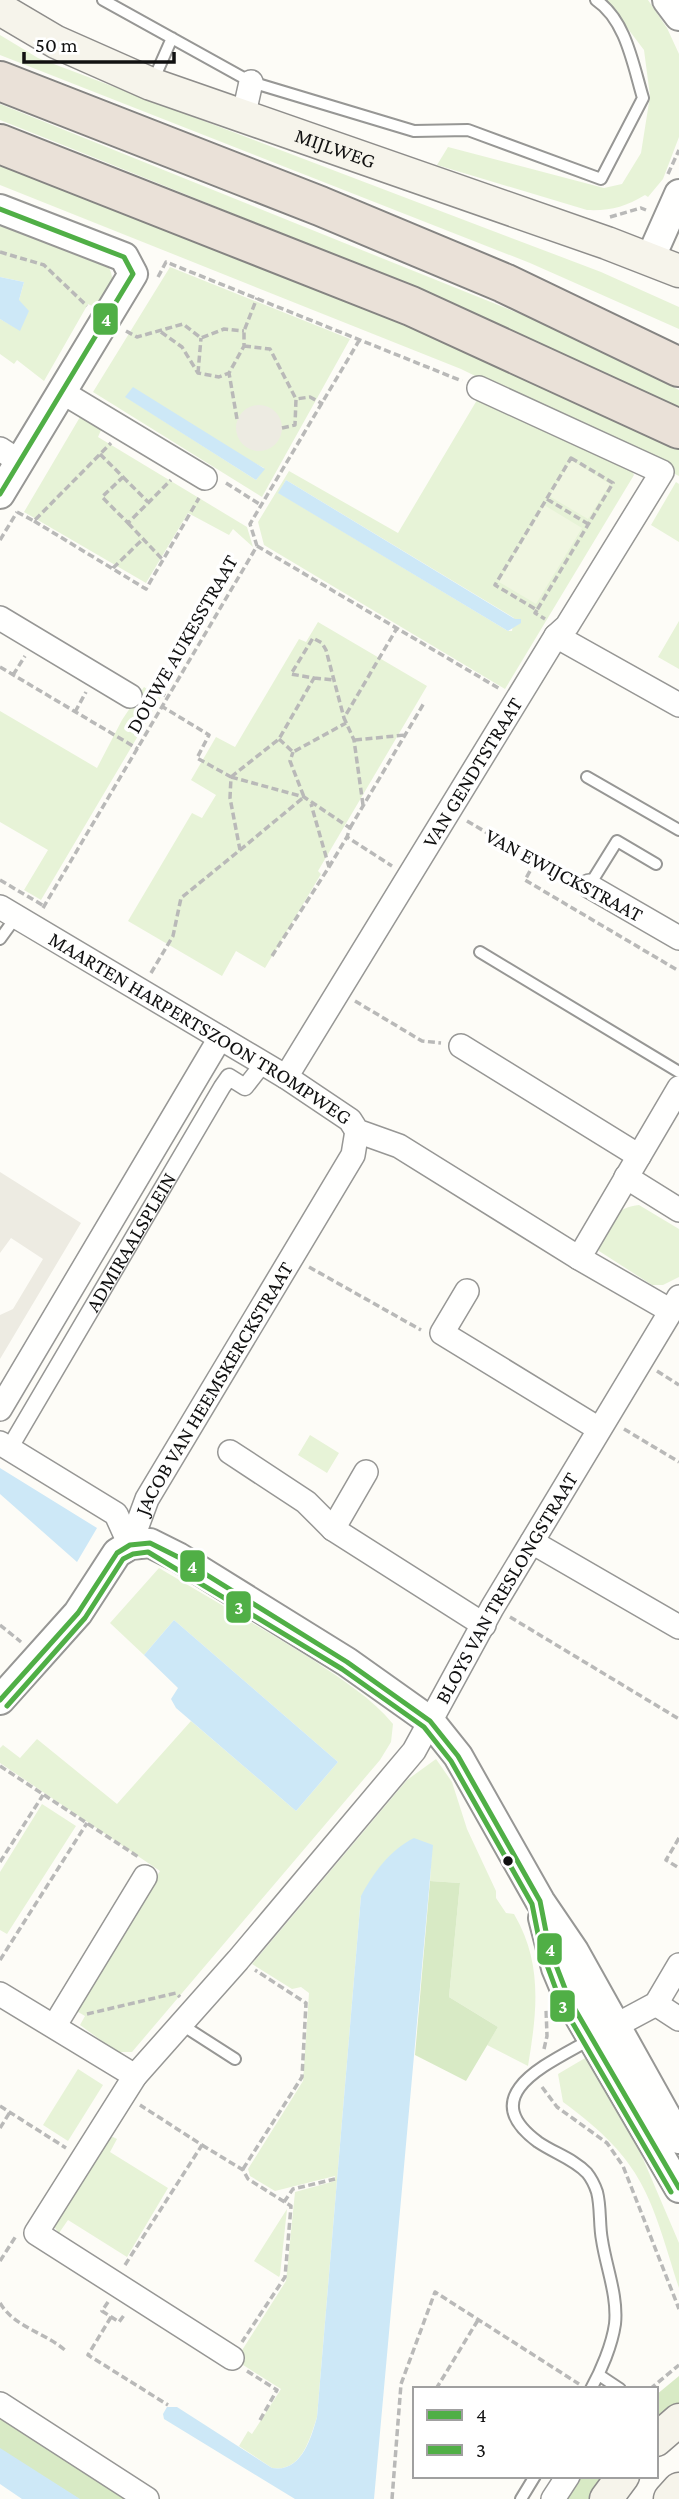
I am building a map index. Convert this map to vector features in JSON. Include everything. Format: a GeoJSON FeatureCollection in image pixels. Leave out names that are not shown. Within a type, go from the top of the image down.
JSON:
{"type":"FeatureCollection","features":[{"type":"Feature","properties":{"kind":"highway"},"geometry":{"type":"LineString","coordinates":[[0,81],[320,206],[504,283],[679,367]]}},
{"type":"Feature","properties":{"kind":"highway"},"geometry":{"type":"LineString","coordinates":[[0,144],[411,306],[679,429]]}},
{"type":"Feature","properties":{"kind":"main road","name":"MIJLWEG"},"geometry":{"type":"LineString","coordinates":[[0,9],[56,42],[151,84],[670,265]]}},
{"type":"Feature","properties":{"kind":"main road"},"geometry":{"type":"LineString","coordinates":[[658,2438],[679,2420]]}},
{"type":"Feature","properties":{"kind":"main road"},"geometry":{"type":"LineString","coordinates":[[606,2499],[622,2478]]}},
{"type":"Feature","properties":{"kind":"main road"},"geometry":{"type":"LineString","coordinates":[[670,2499],[679,2489]]}},
{"type":"Feature","properties":{"kind":"street"},"geometry":{"type":"LineString","coordinates":[[667,0],[679,16]]}},
{"type":"Feature","properties":{"kind":"street"},"geometry":{"type":"LineString","coordinates":[[243,118],[251,82]]}},
{"type":"Feature","properties":{"kind":"street"},"geometry":{"type":"LineString","coordinates":[[670,265],[679,194]]}},
{"type":"Feature","properties":{"kind":"street"},"geometry":{"type":"LineString","coordinates":[[0,209],[124,257],[131,265],[133,274],[121,327],[10,455],[13,502]]}},
{"type":"Feature","properties":{"kind":"street","name":"VAN GENDTSTRAAT"},"geometry":{"type":"LineString","coordinates":[[286,1077],[341,992],[556,636],[567,626],[662,472],[479,388]]}},
{"type":"Feature","properties":{"kind":"street"},"geometry":{"type":"LineString","coordinates":[[62,392],[181,464],[209,477]]}},
{"type":"Feature","properties":{"kind":"street"},"geometry":{"type":"LineString","coordinates":[[0,618],[130,696]]}},
{"type":"Feature","properties":{"kind":"street"},"geometry":{"type":"LineString","coordinates":[[556,636],[679,705]]}},
{"type":"Feature","properties":{"kind":"street","name":"VAN EWIJCKSTRAAT"},"geometry":{"type":"LineString","coordinates":[[589,886],[679,938]]}},
{"type":"Feature","properties":{"kind":"street","name":"MAARTEN HARPERTSZOON TROMPWEG"},"geometry":{"type":"LineString","coordinates":[[16,917],[286,1077],[350,1120],[357,1131],[399,1146],[579,1258],[675,1304]]}},
{"type":"Feature","properties":{"kind":"street","name":"ADMIRAALSPLEIN"},"geometry":{"type":"LineString","coordinates":[[0,1409],[220,1038]]}},
{"type":"Feature","properties":{"kind":"street"},"geometry":{"type":"LineString","coordinates":[[461,1046],[639,1156]]}},
{"type":"Feature","properties":{"kind":"street","name":"ADMIRAALSPLEIN"},"geometry":{"type":"LineString","coordinates":[[130,1545],[116,1514],[5,1446],[222,1087],[229,1077],[245,1087],[263,1064]]}},
{"type":"Feature","properties":{"kind":"street"},"geometry":{"type":"LineString","coordinates":[[579,1258],[679,1088]]}},
{"type":"Feature","properties":{"kind":"street","name":"JACOB VAN HEEMSKERCKSTRAAT"},"geometry":{"type":"LineString","coordinates":[[0,1700],[78,1613],[117,1553],[130,1545],[147,1499],[354,1155],[357,1131]]}},
{"type":"Feature","properties":{"kind":"street"},"geometry":{"type":"LineString","coordinates":[[626,1177],[679,1210]]}},
{"type":"Feature","properties":{"kind":"street"},"geometry":{"type":"LineString","coordinates":[[467,1291],[442,1333],[602,1423]]}},
{"type":"Feature","properties":{"kind":"street","name":"BLOYS VAN TRESLONGSTRAAT"},"geometry":{"type":"LineString","coordinates":[[114,2283],[36,2233],[129,2085],[414,1751],[488,1616],[675,1304]]}},
{"type":"Feature","properties":{"kind":"street"},"geometry":{"type":"LineString","coordinates":[[230,1452],[306,1502],[333,1529],[488,1616]]}},
{"type":"Feature","properties":{"kind":"street"},"geometry":{"type":"LineString","coordinates":[[333,1529],[366,1472]]}},
{"type":"Feature","properties":{"kind":"street"},"geometry":{"type":"LineString","coordinates":[[532,1542],[679,1626]]}},
{"type":"Feature","properties":{"kind":"street"},"geometry":{"type":"LineString","coordinates":[[130,1545],[150,1543],[178,1557],[347,1661],[430,1721],[458,1756],[540,1901],[679,2188]]}},
{"type":"Feature","properties":{"kind":"street"},"geometry":{"type":"LineString","coordinates":[[55,2025],[145,1877]]}},
{"type":"Feature","properties":{"kind":"street"},"geometry":{"type":"LineString","coordinates":[[605,2031],[656,2004],[679,1965]]}},
{"type":"Feature","properties":{"kind":"street"},"geometry":{"type":"LineString","coordinates":[[0,1994],[55,2025],[129,2085]]}},
{"type":"Feature","properties":{"kind":"street"},"geometry":{"type":"LineString","coordinates":[[656,2004],[679,2018]]}},
{"type":"Feature","properties":{"kind":"street"},"geometry":{"type":"LineString","coordinates":[[605,2031],[679,2139]]}},
{"type":"Feature","properties":{"kind":"street"},"geometry":{"type":"LineString","coordinates":[[114,2283],[232,2358]]}},
{"type":"Feature","properties":{"kind":"street"},"geometry":{"type":"LineString","coordinates":[[0,2404],[147,2499]]}},
{"type":"Feature","properties":{"kind":"street"},"geometry":{"type":"LineString","coordinates":[[552,2499],[567,2478]]}},
{"type":"Feature","properties":{"kind":"lane"},"geometry":{"type":"LineString","coordinates":[[103,0],[251,82],[414,131],[468,130],[601,179],[643,98],[629,50],[611,9],[596,0]]}},
{"type":"Feature","properties":{"kind":"lane"},"geometry":{"type":"LineString","coordinates":[[151,84],[172,38]]}},
{"type":"Feature","properties":{"kind":"lane"},"geometry":{"type":"LineString","coordinates":[[587,777],[679,830]]}},
{"type":"Feature","properties":{"kind":"lane"},"geometry":{"type":"LineString","coordinates":[[589,886],[617,841],[656,864]]}},
{"type":"Feature","properties":{"kind":"lane"},"geometry":{"type":"LineString","coordinates":[[0,939],[16,917]]}},
{"type":"Feature","properties":{"kind":"lane"},"geometry":{"type":"LineString","coordinates":[[480,952],[679,1072]]}},
{"type":"Feature","properties":{"kind":"lane"},"geometry":{"type":"LineString","coordinates":[[188,2017],[235,2059]]}},
{"type":"Feature","properties":{"kind":"lane"},"geometry":{"type":"LineString","coordinates":[[590,2387],[599,2375],[615,2324],[613,2290],[602,2241],[597,2192],[589,2175],[579,2165],[540,2143],[513,2118],[513,2095],[539,2070],[605,2031]]}},
{"type":"Feature","properties":{"kind":"lane"},"geometry":{"type":"LineString","coordinates":[[599,2375],[617,2387]]}},
{"type":"Feature","properties":{"kind":"lane"},"geometry":{"type":"LineString","coordinates":[[521,2499],[534,2478]]}},
{"type":"Feature","properties":{"kind":"path"},"geometry":{"type":"LineString","coordinates":[[0,251],[44,265],[89,309],[137,337],[183,324],[201,338]]}},
{"type":"Feature","properties":{"kind":"path"},"geometry":{"type":"LineString","coordinates":[[153,285],[166,262],[479,388]]}},
{"type":"Feature","properties":{"kind":"path"},"geometry":{"type":"LineString","coordinates":[[237,419],[229,373],[244,346],[244,331],[257,298]]}},
{"type":"Feature","properties":{"kind":"path"},"geometry":{"type":"LineString","coordinates":[[201,338],[224,329],[244,331]]}},
{"type":"Feature","properties":{"kind":"path"},"geometry":{"type":"LineString","coordinates":[[161,332],[182,347],[198,373],[219,377],[229,373]]}},
{"type":"Feature","properties":{"kind":"path"},"geometry":{"type":"LineString","coordinates":[[198,373],[201,338]]}},
{"type":"Feature","properties":{"kind":"path","name":"DOUWE AUKESSTRAAT"},"geometry":{"type":"LineString","coordinates":[[16,917],[44,906],[163,707],[257,546],[250,524],[360,339]]}},
{"type":"Feature","properties":{"kind":"path"},"geometry":{"type":"LineString","coordinates":[[244,346],[270,349],[296,399],[295,425],[282,428]]}},
{"type":"Feature","properties":{"kind":"path"},"geometry":{"type":"LineString","coordinates":[[296,399],[310,397],[323,404]]}},
{"type":"Feature","properties":{"kind":"path"},"geometry":{"type":"LineString","coordinates":[[34,521],[124,429]]}},
{"type":"Feature","properties":{"kind":"path"},"geometry":{"type":"LineString","coordinates":[[100,454],[149,503]]}},
{"type":"Feature","properties":{"kind":"path"},"geometry":{"type":"LineString","coordinates":[[571,458],[613,483],[588,524],[537,610],[495,585],[571,458]]}},
{"type":"Feature","properties":{"kind":"path"},"geometry":{"type":"LineString","coordinates":[[128,523],[171,481],[181,464]]}},
{"type":"Feature","properties":{"kind":"path"},"geometry":{"type":"LineString","coordinates":[[123,477],[102,497],[163,560]]}},
{"type":"Feature","properties":{"kind":"path"},"geometry":{"type":"LineString","coordinates":[[0,540],[13,502],[34,521],[146,589],[209,477],[262,505]]}},
{"type":"Feature","properties":{"kind":"path"},"geometry":{"type":"LineString","coordinates":[[547,499],[588,524]]}},
{"type":"Feature","properties":{"kind":"path"},"geometry":{"type":"LineString","coordinates":[[113,568],[143,539]]}},
{"type":"Feature","properties":{"kind":"path"},"geometry":{"type":"LineString","coordinates":[[257,546],[517,699]]}},
{"type":"Feature","properties":{"kind":"path"},"geometry":{"type":"LineString","coordinates":[[344,718],[397,628]]}},
{"type":"Feature","properties":{"kind":"path"},"geometry":{"type":"LineString","coordinates":[[334,680],[291,674],[313,638],[327,650],[344,718],[354,740],[363,805]]}},
{"type":"Feature","properties":{"kind":"path"},"geometry":{"type":"LineString","coordinates":[[0,667],[138,749]]}},
{"type":"Feature","properties":{"kind":"path"},"geometry":{"type":"LineString","coordinates":[[240,850],[230,798],[231,777],[279,739],[314,678]]}},
{"type":"Feature","properties":{"kind":"path"},"geometry":{"type":"LineString","coordinates":[[272,956],[347,838],[363,805],[424,702]]}},
{"type":"Feature","properties":{"kind":"path"},"geometry":{"type":"LineString","coordinates":[[163,707],[209,735],[197,758],[231,777],[304,797],[350,828]]}},
{"type":"Feature","properties":{"kind":"path"},"geometry":{"type":"LineString","coordinates":[[304,797],[290,761],[293,752],[346,723]]}},
{"type":"Feature","properties":{"kind":"path"},"geometry":{"type":"LineString","coordinates":[[354,740],[405,735]]}},
{"type":"Feature","properties":{"kind":"path"},"geometry":{"type":"LineString","coordinates":[[279,739],[293,752]]}},
{"type":"Feature","properties":{"kind":"path"},"geometry":{"type":"LineString","coordinates":[[145,982],[173,936],[181,898],[304,797]]}},
{"type":"Feature","properties":{"kind":"path"},"geometry":{"type":"LineString","coordinates":[[311,802],[329,867]]}},
{"type":"Feature","properties":{"kind":"path","name":"VAN EWIJCKSTRAAT"},"geometry":{"type":"LineString","coordinates":[[450,811],[574,884],[589,886]]}},
{"type":"Feature","properties":{"kind":"path"},"geometry":{"type":"LineString","coordinates":[[347,838],[410,877]]}},
{"type":"Feature","properties":{"kind":"path"},"geometry":{"type":"LineString","coordinates":[[535,862],[525,880],[679,971]]}},
{"type":"Feature","properties":{"kind":"path"},"geometry":{"type":"LineString","coordinates":[[0,880],[44,906]]}},
{"type":"Feature","properties":{"kind":"path"},"geometry":{"type":"LineString","coordinates":[[341,992],[422,1041],[461,1046]]}},
{"type":"Feature","properties":{"kind":"path"},"geometry":{"type":"LineString","coordinates":[[293,1256],[437,1339],[442,1333]]}},
{"type":"Feature","properties":{"kind":"path"},"geometry":{"type":"LineString","coordinates":[[602,1423],[679,1462]]}},
{"type":"Feature","properties":{"kind":"path"},"geometry":{"type":"LineString","coordinates":[[488,1616],[679,1720]]}},
{"type":"Feature","properties":{"kind":"path"},"geometry":{"type":"LineString","coordinates":[[0,1766],[141,1859],[134,1870],[145,1877]]}},
{"type":"Feature","properties":{"kind":"path"},"geometry":{"type":"LineString","coordinates":[[0,1862],[43,1795]]}},
{"type":"Feature","properties":{"kind":"path"},"geometry":{"type":"LineString","coordinates":[[0,1960],[87,1823]]}},
{"type":"Feature","properties":{"kind":"path"},"geometry":{"type":"LineString","coordinates":[[679,1838],[666,1860],[679,1868]]}},
{"type":"Feature","properties":{"kind":"path"},"geometry":{"type":"LineString","coordinates":[[238,1960],[306,2003],[302,2077],[243,2170]]}},
{"type":"Feature","properties":{"kind":"path"},"geometry":{"type":"LineString","coordinates":[[55,2025],[176,1993],[188,2017]]}},
{"type":"Feature","properties":{"kind":"path"},"geometry":{"type":"LineString","coordinates":[[546,2010],[547,2036],[539,2070],[542,2089],[557,2107],[607,2143],[623,2166],[679,2309]]}},
{"type":"Feature","properties":{"kind":"path"},"geometry":{"type":"LineString","coordinates":[[129,2085],[202,2146],[243,2170],[248,2179],[290,2206],[285,2277],[232,2358],[235,2363],[277,2390],[260,2420]]}},
{"type":"Feature","properties":{"kind":"path"},"geometry":{"type":"LineString","coordinates":[[0,2106],[83,2158]]}},
{"type":"Feature","properties":{"kind":"path"},"geometry":{"type":"LineString","coordinates":[[0,2128],[10,2112]]}},
{"type":"Feature","properties":{"kind":"path"},"geometry":{"type":"LineString","coordinates":[[114,2283],[202,2146]]}},
{"type":"Feature","properties":{"kind":"path"},"geometry":{"type":"LineString","coordinates":[[180,2167],[186,2171]]}},
{"type":"Feature","properties":{"kind":"path"},"geometry":{"type":"LineString","coordinates":[[284,2202],[293,2189],[335,2179]]}},
{"type":"Feature","properties":{"kind":"path"},"geometry":{"type":"LineString","coordinates":[[391,2499],[401,2384],[435,2292],[586,2387]]}},
{"type":"Feature","properties":{"kind":"path"},"geometry":{"type":"LineString","coordinates":[[0,2303],[13,2318],[51,2338],[66,2351]]}},
{"type":"Feature","properties":{"kind":"path"},"geometry":{"type":"LineString","coordinates":[[111,2317],[89,2355],[168,2405]]}},
{"type":"Feature","properties":{"kind":"path"},"geometry":{"type":"LineString","coordinates":[[437,2387],[478,2320]]}},
{"type":"Feature","properties":{"kind":"path"},"geometry":{"type":"LineString","coordinates":[[652,2387],[679,2365]]}},
{"type":"Feature","properties":{"kind":"green space"},"geometry":{"type":"Polygon","coordinates":[[[606,0],[648,0],[667,28],[679,54],[679,137],[663,179],[648,197],[645,195],[631,203],[610,209],[587,210],[437,165],[448,147],[604,188],[622,184],[641,153],[650,96],[644,50],[606,0]]]}},
{"type":"Feature","properties":{"kind":"green space"},"geometry":{"type":"Polygon","coordinates":[[[0,35],[38,58],[601,272],[679,307],[679,329],[530,263],[0,55],[0,35]]]}},
{"type":"Feature","properties":{"kind":"green space"},"geometry":{"type":"Polygon","coordinates":[[[0,104],[550,326],[679,390],[679,407],[342,259],[0,120],[0,104]]]}},
{"type":"Feature","properties":{"kind":"green space"},"geometry":{"type":"Polygon","coordinates":[[[0,153],[679,435],[679,476],[461,369],[0,185],[0,153]]]}},
{"type":"Feature","properties":{"kind":"green space"},"geometry":{"type":"Polygon","coordinates":[[[0,222],[107,264],[112,276],[110,293],[100,310],[88,304],[44,381],[17,360],[14,364],[0,354],[0,319],[20,330],[19,300],[24,282],[0,277],[0,222]]]}},
{"type":"Feature","properties":{"kind":"green space"},"geometry":{"type":"Polygon","coordinates":[[[170,267],[350,339],[262,497],[93,392],[170,267]],[[126,397],[256,480],[264,468],[126,397]]]}},
{"type":"Feature","properties":{"kind":"green space"},"geometry":{"type":"Polygon","coordinates":[[[480,395],[628,460],[634,475],[505,689],[264,545],[258,522],[289,471],[398,533],[480,395]],[[286,480],[279,493],[508,631],[512,631],[514,618],[286,480]]]}},
{"type":"Feature","properties":{"kind":"green space"},"geometry":{"type":"Polygon","coordinates":[[[80,417],[101,430],[98,437],[247,527],[253,547],[233,529],[229,535],[188,513],[146,583],[24,512],[80,417]]]}},
{"type":"Feature","properties":{"kind":"green space"},"geometry":{"type":"Polygon","coordinates":[[[571,460],[610,484],[588,519],[549,496],[571,460]]]}},
{"type":"Feature","properties":{"kind":"green space"},"geometry":{"type":"Polygon","coordinates":[[[676,482],[679,484],[679,542],[651,525],[676,482]]]}},
{"type":"Feature","properties":{"kind":"green space"},"geometry":{"type":"Polygon","coordinates":[[[544,505],[582,528],[536,604],[499,582],[544,505]]]}},
{"type":"Feature","properties":{"kind":"green space"},"geometry":{"type":"Polygon","coordinates":[[[679,621],[679,669],[658,657],[679,621]]]}},
{"type":"Feature","properties":{"kind":"green space"},"geometry":{"type":"Polygon","coordinates":[[[318,622],[427,686],[318,871],[321,874],[265,968],[236,951],[222,976],[128,921],[192,813],[202,818],[216,795],[191,780],[216,737],[235,747],[299,639],[306,642],[318,622]]]}},
{"type":"Feature","properties":{"kind":"green space"},"geometry":{"type":"Polygon","coordinates":[[[144,687],[161,697],[41,900],[24,890],[48,850],[0,822],[0,711],[97,768],[122,720],[144,687]]]}},
{"type":"Feature","properties":{"kind":"green space"},"geometry":{"type":"Polygon","coordinates":[[[639,1205],[679,1229],[679,1277],[663,1285],[652,1285],[599,1251],[600,1235],[609,1220],[631,1206],[639,1205]]]}},
{"type":"Feature","properties":{"kind":"green space"},"geometry":{"type":"Polygon","coordinates":[[[310,1435],[339,1453],[327,1473],[298,1455],[310,1435]]]}},
{"type":"Feature","properties":{"kind":"green space"},"geometry":{"type":"Polygon","coordinates":[[[159,1568],[313,1660],[366,1697],[393,1724],[391,1742],[380,1760],[132,2052],[117,2052],[80,2025],[85,2016],[73,2009],[160,1871],[0,1763],[0,1748],[3,1745],[20,1758],[37,1739],[117,1804],[191,1721],[296,1811],[338,1762],[174,1620],[144,1655],[110,1623],[159,1568]]]}},
{"type":"Feature","properties":{"kind":"green space"},"geometry":{"type":"Polygon","coordinates":[[[436,1759],[452,1782],[467,1829],[496,1891],[496,1898],[506,1913],[514,1914],[530,1951],[534,1969],[535,2007],[528,2066],[487,2045],[498,2027],[449,1997],[460,1883],[430,1881],[432,1845],[361,1896],[317,2417],[303,2453],[297,2460],[282,2468],[272,2468],[239,2446],[248,2431],[252,2434],[281,2389],[240,2363],[239,2355],[286,2281],[295,2192],[335,2181],[335,2176],[275,2191],[250,2176],[248,2169],[303,2081],[309,1993],[301,1987],[292,1989],[252,1964],[407,1780],[436,1759]]]}},
{"type":"Feature","properties":{"kind":"green space"},"geometry":{"type":"Polygon","coordinates":[[[42,1804],[76,1826],[7,1934],[0,1930],[0,1872],[42,1804]]]}},
{"type":"Feature","properties":{"kind":"green space"},"geometry":{"type":"Polygon","coordinates":[[[430,1881],[460,1883],[449,1997],[498,2027],[466,2081],[415,2055],[430,1881]]]}},
{"type":"Feature","properties":{"kind":"green space"},"geometry":{"type":"Polygon","coordinates":[[[597,2051],[679,2243],[679,2288],[660,2229],[641,2183],[612,2143],[563,2102],[558,2074],[597,2051]]]}},
{"type":"Feature","properties":{"kind":"green space"},"geometry":{"type":"Polygon","coordinates":[[[78,2069],[103,2085],[68,2141],[43,2125],[78,2069]]]}},
{"type":"Feature","properties":{"kind":"green space"},"geometry":{"type":"Polygon","coordinates":[[[106,2139],[117,2139],[110,2152],[168,2188],[127,2257],[68,2220],[59,2233],[55,2228],[55,2218],[106,2139]]]}},
{"type":"Feature","properties":{"kind":"green space"},"geometry":{"type":"Polygon","coordinates":[[[287,2209],[280,2275],[279,2277],[254,2261],[287,2209]]]}},
{"type":"Feature","properties":{"kind":"green space"},"geometry":{"type":"Polygon","coordinates":[[[679,2376],[679,2406],[658,2422],[658,2393],[679,2376]]]}},
{"type":"Feature","properties":{"kind":"green space"},"geometry":{"type":"Polygon","coordinates":[[[0,2410],[136,2499],[79,2499],[0,2449],[0,2410]]]}},
{"type":"Feature","properties":{"kind":"green space"},"geometry":{"type":"Polygon","coordinates":[[[577,2478],[605,2478],[589,2499],[563,2499],[577,2478]]]}},
{"type":"Feature","properties":{"kind":"shaded area"},"geometry":{"type":"Polygon","coordinates":[[[259,405],[275,412],[282,428],[275,444],[259,451],[243,444],[236,428],[243,412],[259,405]]]}},
{"type":"Feature","properties":{"kind":"shaded area"},"geometry":{"type":"Polygon","coordinates":[[[0,1172],[81,1223],[0,1359],[0,1315],[13,1309],[43,1259],[11,1238],[0,1253],[0,1172]]]}},
{"type":"Feature","properties":{"kind":"water"},"geometry":{"type":"Polygon","coordinates":[[[0,277],[24,282],[19,300],[29,311],[20,331],[0,319],[0,277]]]}},
{"type":"Feature","properties":{"kind":"water"},"geometry":{"type":"Polygon","coordinates":[[[133,387],[265,469],[256,480],[125,397],[133,387]]]}},
{"type":"Feature","properties":{"kind":"water"},"geometry":{"type":"Polygon","coordinates":[[[286,480],[515,619],[521,619],[521,623],[508,631],[278,493],[286,480]]]}},
{"type":"Feature","properties":{"kind":"water"},"geometry":{"type":"Polygon","coordinates":[[[0,1468],[97,1528],[77,1562],[0,1494],[0,1468]]]}},
{"type":"Feature","properties":{"kind":"water"},"geometry":{"type":"Polygon","coordinates":[[[174,1620],[338,1762],[296,1811],[176,1708],[171,1699],[178,1688],[144,1655],[174,1620]]]}},
{"type":"Feature","properties":{"kind":"water"},"geometry":{"type":"Polygon","coordinates":[[[414,1838],[433,1845],[374,2499],[295,2499],[164,2419],[163,2414],[167,2407],[177,2407],[272,2468],[282,2468],[297,2460],[312,2435],[317,2417],[361,1896],[383,1862],[414,1838]]]}},
{"type":"Feature","properties":{"kind":"water"},"geometry":{"type":"Polygon","coordinates":[[[0,2448],[80,2499],[22,2499],[0,2484],[0,2448]]]}},
{"type":"Feature","properties":{"kind":"transit line","name":"4"},"geometry":{"type":"LineString","coordinates":[[0,209],[124,257],[133,274],[0,494]]}},
{"type":"Feature","properties":{"kind":"transit line","name":"4"},"geometry":{"type":"LineString","coordinates":[[0,1700],[78,1613],[117,1553],[130,1545],[150,1543],[178,1557],[347,1662],[430,1721],[458,1756],[540,1901],[549,1947],[569,1999],[679,2188]]}},
{"type":"Feature","properties":{"kind":"transit line","name":"3"},"geometry":{"type":"LineString","coordinates":[[7,1706],[85,1618],[123,1559],[133,1554],[148,1552],[342,1669],[424,1727],[451,1761],[532,1904],[541,1949],[561,2003],[671,2192]]}}]}
